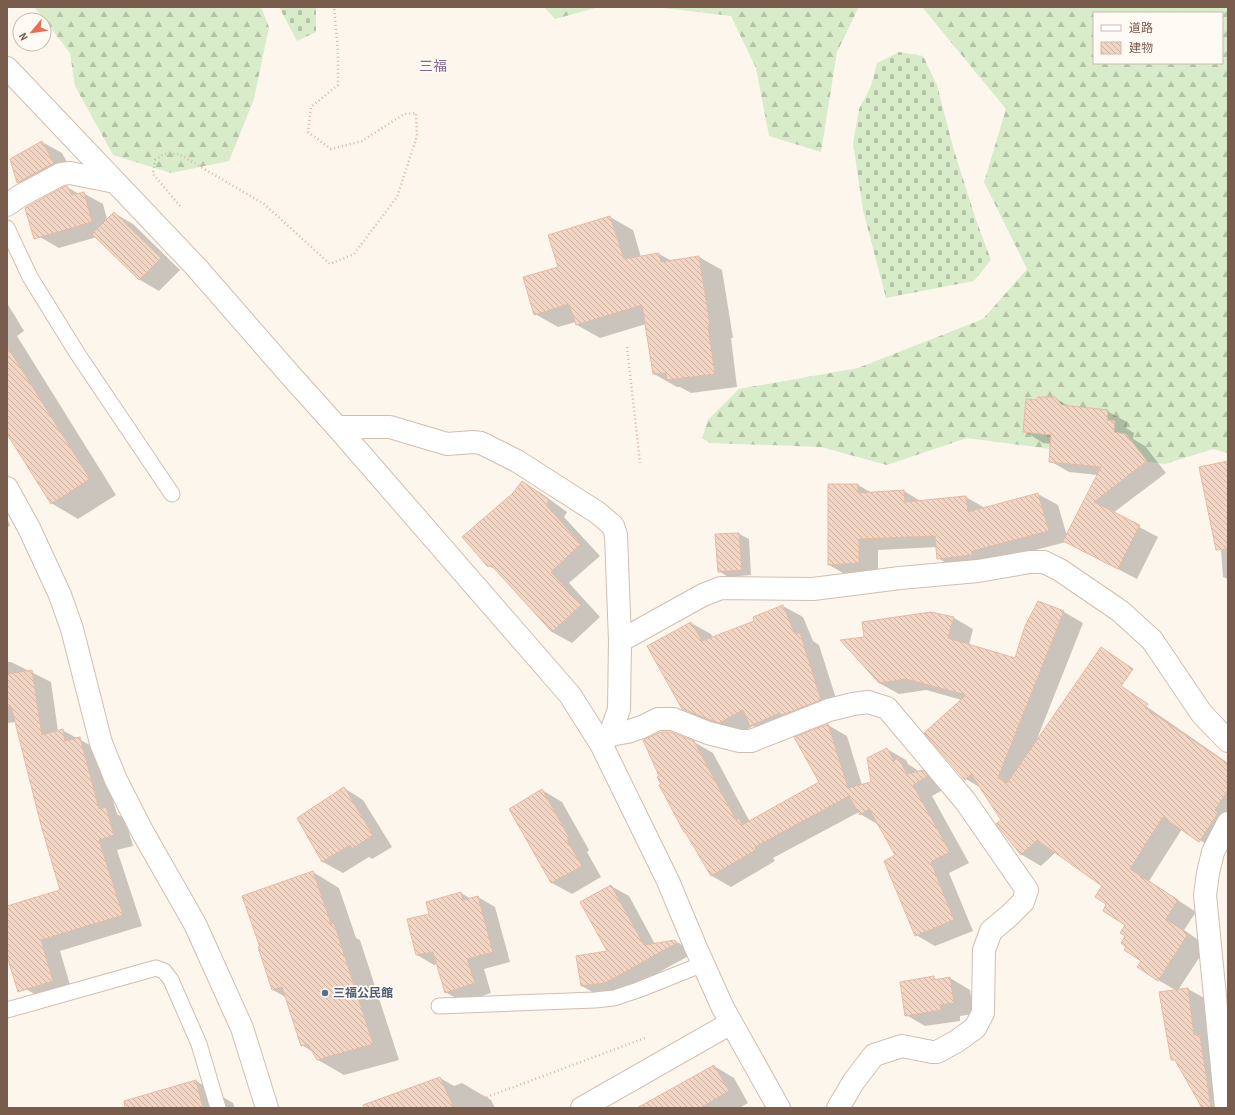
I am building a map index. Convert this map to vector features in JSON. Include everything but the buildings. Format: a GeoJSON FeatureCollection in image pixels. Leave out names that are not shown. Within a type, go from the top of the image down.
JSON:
{"type":"FeatureCollection","features":[{"type":"Feature","properties":{"kind":"street"},"geometry":{"type":"LineString","coordinates":[[7,68],[197,268],[570,695],[606,739],[723,1008],[779,1108]]}},
{"type":"Feature","properties":{"kind":"street"},"geometry":{"type":"LineString","coordinates":[[7,205],[20,196],[61,174],[70,173],[115,182]]}},
{"type":"Feature","properties":{"kind":"street"},"geometry":{"type":"LineString","coordinates":[[337,427],[390,427],[447,444],[473,442],[481,443],[517,462],[598,513],[613,526],[616,535],[620,641],[619,708],[606,739]]}},
{"type":"Feature","properties":{"kind":"street"},"geometry":{"type":"LineString","coordinates":[[7,488],[29,528],[60,595],[72,630],[101,743],[116,780],[142,831],[195,924],[242,1028],[267,1108]]}},
{"type":"Feature","properties":{"kind":"street"},"geometry":{"type":"LineString","coordinates":[[620,641],[703,595],[721,588],[813,589],[900,578],[978,571],[1030,562],[1044,562],[1060,570],[1120,611],[1152,640],[1202,714],[1228,741]]}},
{"type":"Feature","properties":{"kind":"street"},"geometry":{"type":"LineString","coordinates":[[606,739],[642,727],[658,719],[673,720],[740,741],[751,741],[829,710],[841,707],[868,702],[886,708],[966,802],[1027,890],[1023,902],[1010,916],[992,931],[984,950],[984,1013],[975,1028],[957,1041],[937,1052],[902,1046],[874,1054],[854,1081],[838,1108]]}},
{"type":"Feature","properties":{"kind":"street"},"geometry":{"type":"LineString","coordinates":[[1226,1106],[1205,895],[1213,852],[1228,823]]}},
{"type":"Feature","properties":{"kind":"street"},"geometry":{"type":"LineString","coordinates":[[582,1108],[731,1023]]}},
{"type":"Feature","properties":{"kind":"lane"},"geometry":{"type":"LineString","coordinates":[[7,228],[30,276],[77,353],[172,494]]}},
{"type":"Feature","properties":{"kind":"lane"},"geometry":{"type":"LineString","coordinates":[[439,1006],[614,998],[703,964]]}},
{"type":"Feature","properties":{"kind":"lane"},"geometry":{"type":"LineString","coordinates":[[7,1010],[156,968],[164,971],[171,980],[200,1044],[218,1108]]}},
{"type":"Feature","properties":{"kind":"path"},"geometry":{"type":"LineString","coordinates":[[182,209],[153,174],[155,160],[164,154],[179,154],[264,204],[330,264],[354,254],[397,197],[417,136],[416,113],[404,114],[362,141],[331,148],[308,132],[312,107],[338,85],[338,52],[334,7]]}},
{"type":"Feature","properties":{"kind":"path"},"geometry":{"type":"LineString","coordinates":[[627,347],[640,463]]}},
{"type":"Feature","properties":{"kind":"path"},"geometry":{"type":"LineString","coordinates":[[479,1100],[649,1036]]}},
{"type":"Feature","properties":{"kind":"green space"},"geometry":{"type":"Polygon","coordinates":[[[33,7],[261,7],[269,27],[254,99],[229,161],[171,173],[113,155],[75,86],[70,53],[52,30],[52,12],[39,12],[33,7]]]}},
{"type":"Feature","properties":{"kind":"green space"},"geometry":{"type":"Polygon","coordinates":[[[279,7],[316,7],[316,32],[297,41],[279,7]]]}},
{"type":"Feature","properties":{"kind":"green space"},"geometry":{"type":"Polygon","coordinates":[[[544,7],[599,7],[555,19],[544,7]]]}},
{"type":"Feature","properties":{"kind":"green space"},"geometry":{"type":"Polygon","coordinates":[[[655,7],[859,7],[837,52],[821,152],[769,136],[756,68],[731,16],[655,7]]]}},
{"type":"Feature","properties":{"kind":"green space"},"geometry":{"type":"Polygon","coordinates":[[[922,7],[1228,7],[1228,453],[1213,449],[1165,464],[967,438],[887,465],[821,447],[710,443],[702,438],[708,420],[739,389],[858,368],[983,319],[1027,269],[984,182],[1006,109],[922,7]]]}},
{"type":"Feature","properties":{"kind":"green space"},"geometry":{"type":"Polygon","coordinates":[[[899,52],[923,56],[937,85],[953,147],[975,217],[991,260],[974,281],[886,298],[863,210],[853,143],[859,109],[871,86],[877,63],[899,52]]]}},
{"type":"Feature","properties":{"kind":"place","name":"三福公民館"},"geometry":{"type":"Point","coordinates":[325,993]}},
{"type":"Feature","properties":{"kind":"district","name":"三福"},"geometry":{"type":"Point","coordinates":[433,66]}}]}
